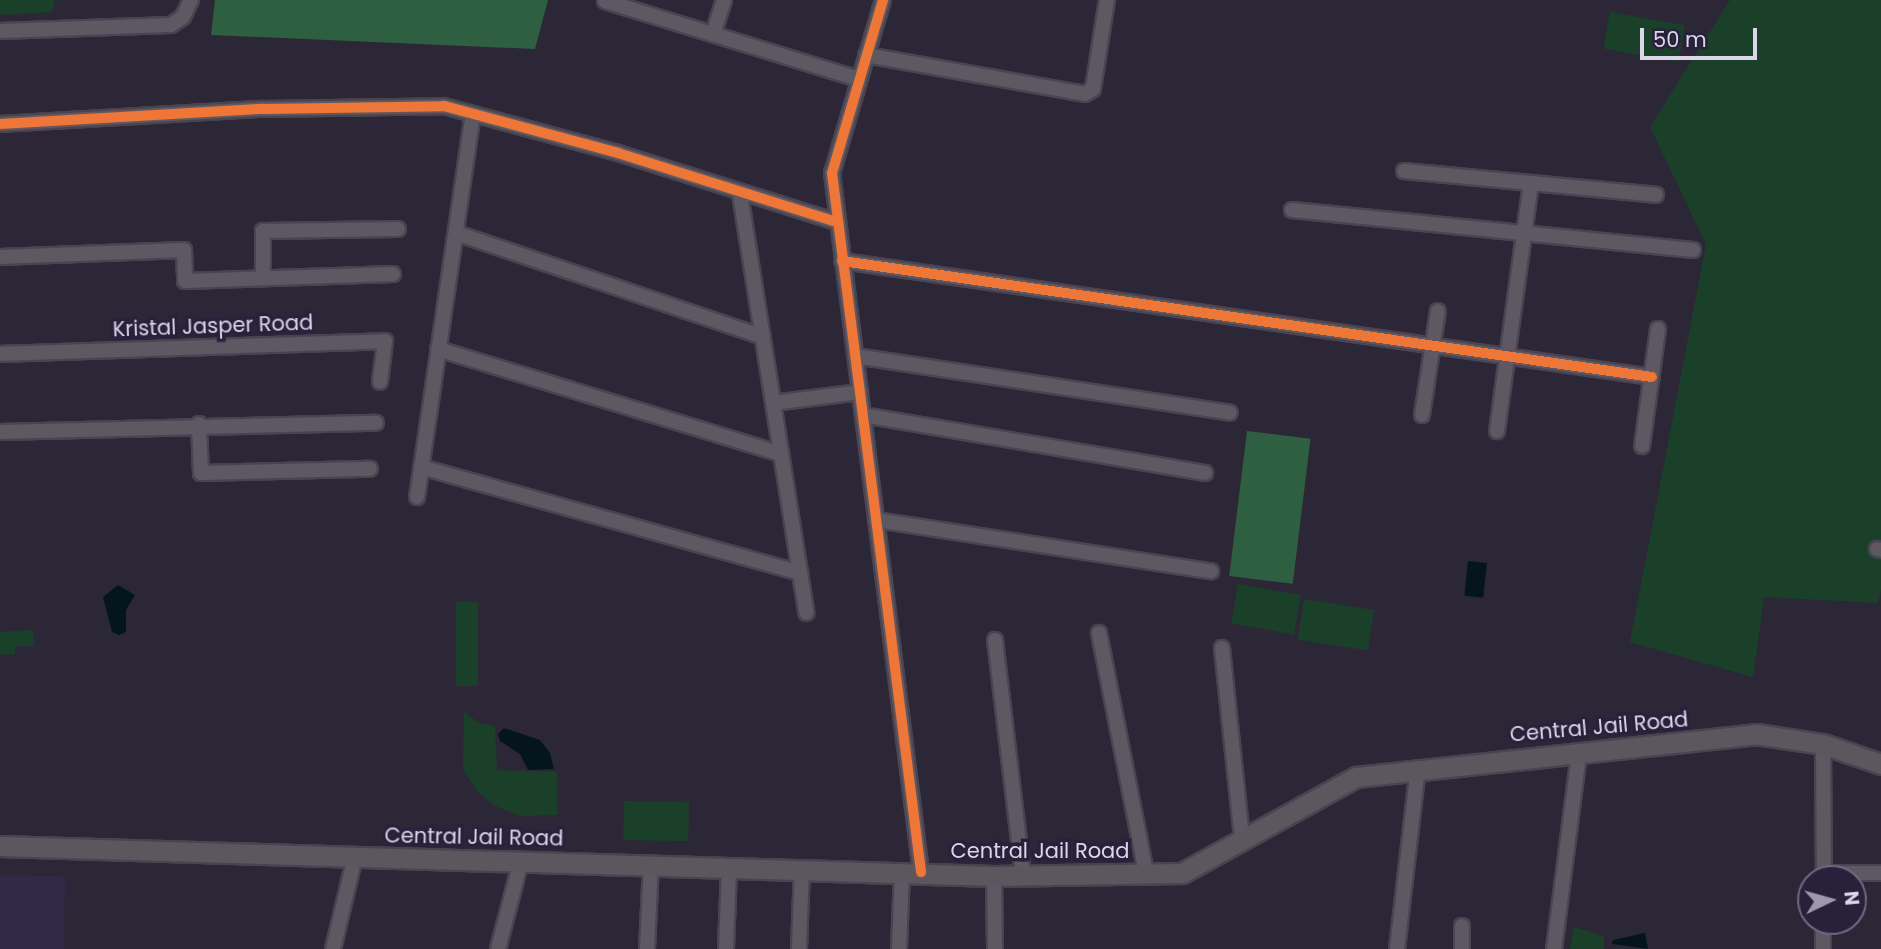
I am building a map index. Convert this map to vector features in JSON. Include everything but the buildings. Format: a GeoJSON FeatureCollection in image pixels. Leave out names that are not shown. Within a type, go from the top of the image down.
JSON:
{"type":"FeatureCollection","features":[{"type":"Feature","properties":{"kind":"main road","name":"Central Jail Road"},"geometry":{"type":"LineString","coordinates":[[0,846],[994,876],[1182,873],[1356,776],[1756,734],[1823,744],[1881,764]]}},
{"type":"Feature","properties":{"kind":"street"},"geometry":{"type":"LineString","coordinates":[[0,31],[170,25],[183,16],[191,0]]}},
{"type":"Feature","properties":{"kind":"street"},"geometry":{"type":"LineString","coordinates":[[713,34],[724,0]]}},
{"type":"Feature","properties":{"kind":"street"},"geometry":{"type":"LineString","coordinates":[[883,0],[832,173],[836,222],[876,520],[912,872],[898,949]]}},
{"type":"Feature","properties":{"kind":"street"},"geometry":{"type":"LineString","coordinates":[[866,55],[1085,94],[1093,89],[1107,0]]}},
{"type":"Feature","properties":{"kind":"street"},"geometry":{"type":"LineString","coordinates":[[605,1],[628,4],[713,34],[859,79]]}},
{"type":"Feature","properties":{"kind":"street"},"geometry":{"type":"LineString","coordinates":[[0,124],[263,109],[444,106],[618,153],[740,194],[836,222]]}},
{"type":"Feature","properties":{"kind":"street"},"geometry":{"type":"LineString","coordinates":[[416,497],[473,114]]}},
{"type":"Feature","properties":{"kind":"street"},"geometry":{"type":"LineString","coordinates":[[1404,171],[1657,195]]}},
{"type":"Feature","properties":{"kind":"street"},"geometry":{"type":"LineString","coordinates":[[1497,431],[1527,234],[1531,183]]}},
{"type":"Feature","properties":{"kind":"street"},"geometry":{"type":"LineString","coordinates":[[740,194],[806,613]]}},
{"type":"Feature","properties":{"kind":"street"},"geometry":{"type":"LineString","coordinates":[[1292,210],[1693,250]]}},
{"type":"Feature","properties":{"kind":"street"},"geometry":{"type":"LineString","coordinates":[[262,278],[262,231],[398,229]]}},
{"type":"Feature","properties":{"kind":"street"},"geometry":{"type":"LineString","coordinates":[[456,233],[763,337]]}},
{"type":"Feature","properties":{"kind":"street"},"geometry":{"type":"LineString","coordinates":[[0,257],[184,250],[185,281],[393,274]]}},
{"type":"Feature","properties":{"kind":"street"},"geometry":{"type":"LineString","coordinates":[[842,261],[1652,377]]}},
{"type":"Feature","properties":{"kind":"street"},"geometry":{"type":"LineString","coordinates":[[1422,415],[1438,312]]}},
{"type":"Feature","properties":{"kind":"street"},"geometry":{"type":"LineString","coordinates":[[1642,446],[1658,329]]}},
{"type":"Feature","properties":{"kind":"street","name":"Kristal Jasper Road"},"geometry":{"type":"LineString","coordinates":[[0,354],[385,341],[380,382]]}},
{"type":"Feature","properties":{"kind":"street"},"geometry":{"type":"LineString","coordinates":[[438,349],[781,454]]}},
{"type":"Feature","properties":{"kind":"street"},"geometry":{"type":"LineString","coordinates":[[855,356],[1230,413]]}},
{"type":"Feature","properties":{"kind":"street"},"geometry":{"type":"LineString","coordinates":[[773,403],[860,392]]}},
{"type":"Feature","properties":{"kind":"street"},"geometry":{"type":"LineString","coordinates":[[863,415],[1205,473]]}},
{"type":"Feature","properties":{"kind":"street"},"geometry":{"type":"LineString","coordinates":[[0,432],[199,424],[376,423]]}},
{"type":"Feature","properties":{"kind":"street"},"geometry":{"type":"LineString","coordinates":[[199,424],[201,473],[370,469]]}},
{"type":"Feature","properties":{"kind":"street"},"geometry":{"type":"LineString","coordinates":[[421,467],[800,573]]}},
{"type":"Feature","properties":{"kind":"street"},"geometry":{"type":"LineString","coordinates":[[876,520],[1211,570]]}},
{"type":"Feature","properties":{"kind":"street"},"geometry":{"type":"LineString","coordinates":[[1099,633],[1146,873]]}},
{"type":"Feature","properties":{"kind":"street"},"geometry":{"type":"LineString","coordinates":[[995,640],[1023,876]]}},
{"type":"Feature","properties":{"kind":"street"},"geometry":{"type":"LineString","coordinates":[[1222,648],[1242,838]]}},
{"type":"Feature","properties":{"kind":"street"},"geometry":{"type":"LineString","coordinates":[[1823,744],[1824,865]]}},
{"type":"Feature","properties":{"kind":"street"},"geometry":{"type":"LineString","coordinates":[[1554,949],[1579,753]]}},
{"type":"Feature","properties":{"kind":"street"},"geometry":{"type":"LineString","coordinates":[[1397,949],[1418,768]]}},
{"type":"Feature","properties":{"kind":"street"},"geometry":{"type":"LineString","coordinates":[[332,949],[355,857]]}},
{"type":"Feature","properties":{"kind":"street"},"geometry":{"type":"LineString","coordinates":[[498,949],[521,861]]}},
{"type":"Feature","properties":{"kind":"street"},"geometry":{"type":"LineString","coordinates":[[647,949],[651,865]]}},
{"type":"Feature","properties":{"kind":"street"},"geometry":{"type":"LineString","coordinates":[[726,949],[729,868]]}},
{"type":"Feature","properties":{"kind":"street"},"geometry":{"type":"LineString","coordinates":[[799,949],[802,869]]}},
{"type":"Feature","properties":{"kind":"street"},"geometry":{"type":"LineString","coordinates":[[994,876],[995,949]]}},
{"type":"Feature","properties":{"kind":"street"},"geometry":{"type":"LineString","coordinates":[[1462,926],[1462,949]]}},
{"type":"Feature","properties":{"kind":"shaded area"},"geometry":{"type":"Polygon","coordinates":[[[0,875],[65,876],[64,949],[0,949],[0,875]]]}},
{"type":"Feature","properties":{"kind":"green space"},"geometry":{"type":"Polygon","coordinates":[[[0,0],[55,0],[52,12],[0,15],[0,0]]]}},
{"type":"Feature","properties":{"kind":"green space"},"geometry":{"type":"Polygon","coordinates":[[[215,0],[548,0],[535,49],[211,35],[215,0]]]}},
{"type":"Feature","properties":{"kind":"green space"},"geometry":{"type":"Polygon","coordinates":[[[1730,0],[1881,0],[1881,590],[1878,603],[1764,597],[1753,677],[1630,642],[1706,244],[1650,127],[1730,0]]]}},
{"type":"Feature","properties":{"kind":"green space"},"geometry":{"type":"Polygon","coordinates":[[[1610,12],[1685,25],[1678,62],[1604,48],[1610,12]]]}},
{"type":"Feature","properties":{"kind":"green space"},"geometry":{"type":"Polygon","coordinates":[[[1247,431],[1311,439],[1293,584],[1229,576],[1247,431]]]}},
{"type":"Feature","properties":{"kind":"green space"},"geometry":{"type":"Polygon","coordinates":[[[1238,584],[1301,595],[1294,635],[1231,623],[1238,584]]]}},
{"type":"Feature","properties":{"kind":"green space"},"geometry":{"type":"Polygon","coordinates":[[[1304,599],[1374,610],[1368,651],[1298,639],[1304,599]]]}},
{"type":"Feature","properties":{"kind":"green space"},"geometry":{"type":"Polygon","coordinates":[[[456,602],[478,602],[478,686],[456,686],[456,602]]]}},
{"type":"Feature","properties":{"kind":"green space"},"geometry":{"type":"Polygon","coordinates":[[[33,630],[34,646],[15,646],[15,654],[0,655],[0,632],[33,630]]]}},
{"type":"Feature","properties":{"kind":"green space"},"geometry":{"type":"Polygon","coordinates":[[[464,712],[479,723],[495,726],[497,770],[557,772],[557,815],[520,816],[495,806],[478,792],[463,770],[464,712]]]}},
{"type":"Feature","properties":{"kind":"green space"},"geometry":{"type":"Polygon","coordinates":[[[624,801],[689,802],[688,841],[623,840],[624,801]]]}},
{"type":"Feature","properties":{"kind":"green space"},"geometry":{"type":"Polygon","coordinates":[[[1574,927],[1604,936],[1604,949],[1570,949],[1574,927]]]}},
{"type":"Feature","properties":{"kind":"water"},"geometry":{"type":"Polygon","coordinates":[[[1468,561],[1487,563],[1483,598],[1464,596],[1468,561]]]}},
{"type":"Feature","properties":{"kind":"water"},"geometry":{"type":"Polygon","coordinates":[[[118,585],[135,595],[126,610],[126,632],[119,635],[112,632],[103,597],[118,585]]]}},
{"type":"Feature","properties":{"kind":"water"},"geometry":{"type":"Polygon","coordinates":[[[504,728],[540,740],[550,753],[554,769],[528,770],[520,754],[500,741],[498,734],[504,728]]]}},
{"type":"Feature","properties":{"kind":"water"},"geometry":{"type":"Polygon","coordinates":[[[1645,933],[1648,949],[1612,944],[1613,940],[1645,933]]]}},
{"type":"Feature","properties":{"kind":"cycle path"},"geometry":{"type":"LineString","coordinates":[[883,0],[832,173],[921,872]]}},
{"type":"Feature","properties":{"kind":"cycle path"},"geometry":{"type":"LineString","coordinates":[[0,124],[263,109],[444,106],[618,153],[837,222]]}},
{"type":"Feature","properties":{"kind":"cycle path"},"geometry":{"type":"LineString","coordinates":[[842,261],[1652,377]]}}]}
